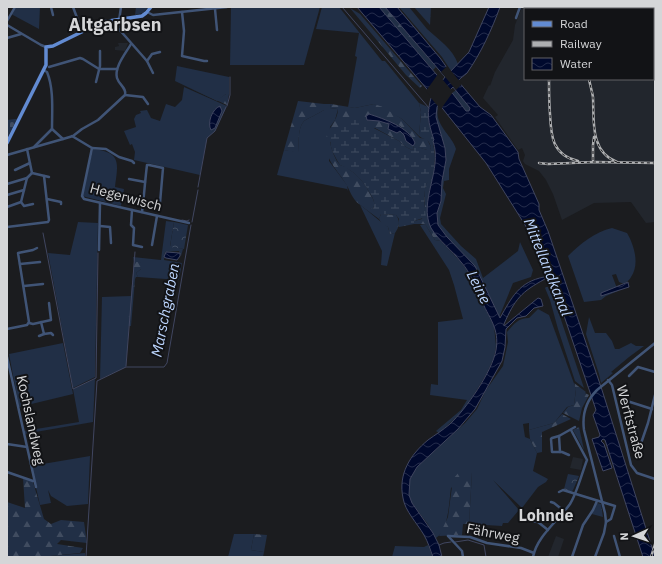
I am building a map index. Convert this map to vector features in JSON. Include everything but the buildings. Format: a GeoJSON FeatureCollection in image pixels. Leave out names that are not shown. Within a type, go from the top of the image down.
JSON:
{"type":"FeatureCollection","features":[{"type":"Feature","properties":{"kind":"main road"},"geometry":{"type":"LineString","coordinates":[[7,142],[46,63],[46,47],[53,46],[102,22],[139,16],[147,12],[151,7]]}},
{"type":"Feature","properties":{"kind":"street"},"geometry":{"type":"LineString","coordinates":[[7,21],[15,7]]}},
{"type":"Feature","properties":{"kind":"street"},"geometry":{"type":"LineString","coordinates":[[51,7],[53,15]]}},
{"type":"Feature","properties":{"kind":"street"},"geometry":{"type":"LineString","coordinates":[[73,7],[82,31]]}},
{"type":"Feature","properties":{"kind":"street"},"geometry":{"type":"LineString","coordinates":[[121,7],[118,28],[147,61],[153,73]]}},
{"type":"Feature","properties":{"kind":"street"},"geometry":{"type":"LineString","coordinates":[[147,12],[152,15],[227,7]]}},
{"type":"Feature","properties":{"kind":"street"},"geometry":{"type":"LineString","coordinates":[[516,18],[520,7]]}},
{"type":"Feature","properties":{"kind":"street"},"geometry":{"type":"LineString","coordinates":[[215,9],[217,30]]}},
{"type":"Feature","properties":{"kind":"street"},"geometry":{"type":"LineString","coordinates":[[182,12],[184,31],[182,56],[204,61],[207,60]]}},
{"type":"Feature","properties":{"kind":"street"},"geometry":{"type":"LineString","coordinates":[[7,25],[46,47]]}},
{"type":"Feature","properties":{"kind":"street"},"geometry":{"type":"LineString","coordinates":[[7,38],[22,34]]}},
{"type":"Feature","properties":{"kind":"street"},"geometry":{"type":"LineString","coordinates":[[125,95],[125,90],[117,78],[117,69],[131,44]]}},
{"type":"Feature","properties":{"kind":"street"},"geometry":{"type":"LineString","coordinates":[[96,82],[100,68],[100,51]]}},
{"type":"Feature","properties":{"kind":"street"},"geometry":{"type":"LineString","coordinates":[[147,61],[152,54],[160,52]]}},
{"type":"Feature","properties":{"kind":"street"},"geometry":{"type":"LineString","coordinates":[[49,67],[80,58],[100,68],[117,69]]}},
{"type":"Feature","properties":{"kind":"street"},"geometry":{"type":"LineString","coordinates":[[43,70],[47,72],[49,76],[52,129],[62,139]]}},
{"type":"Feature","properties":{"kind":"street"},"geometry":{"type":"LineString","coordinates":[[7,155],[72,136],[98,120],[125,95],[143,97],[148,104]]}},
{"type":"Feature","properties":{"kind":"street"},"geometry":{"type":"LineString","coordinates":[[34,147],[52,129]]}},
{"type":"Feature","properties":{"kind":"street"},"geometry":{"type":"LineString","coordinates":[[72,136],[92,148],[106,149],[119,157],[134,163]]}},
{"type":"Feature","properties":{"kind":"street","name":"Hegerwisch"},"geometry":{"type":"LineString","coordinates":[[92,148],[82,196],[84,199],[189,223]]}},
{"type":"Feature","properties":{"kind":"street"},"geometry":{"type":"LineString","coordinates":[[27,149],[32,173]]}},
{"type":"Feature","properties":{"kind":"street"},"geometry":{"type":"LineString","coordinates":[[15,170],[30,163]]}},
{"type":"Feature","properties":{"kind":"street"},"geometry":{"type":"LineString","coordinates":[[142,212],[143,202],[145,182],[147,166],[150,165],[164,169],[160,203],[143,202]]}},
{"type":"Feature","properties":{"kind":"street"},"geometry":{"type":"LineString","coordinates":[[32,173],[48,177]]}},
{"type":"Feature","properties":{"kind":"street"},"geometry":{"type":"LineString","coordinates":[[7,184],[27,178],[32,173]]}},
{"type":"Feature","properties":{"kind":"street"},"geometry":{"type":"LineString","coordinates":[[7,227],[48,222],[50,218],[44,176]]}},
{"type":"Feature","properties":{"kind":"street"},"geometry":{"type":"LineString","coordinates":[[21,202],[27,178]]}},
{"type":"Feature","properties":{"kind":"street"},"geometry":{"type":"LineString","coordinates":[[129,179],[145,182]]}},
{"type":"Feature","properties":{"kind":"street"},"geometry":{"type":"LineString","coordinates":[[7,196],[24,190]]}},
{"type":"Feature","properties":{"kind":"street"},"geometry":{"type":"LineString","coordinates":[[47,199],[61,202],[61,204]]}},
{"type":"Feature","properties":{"kind":"street"},"geometry":{"type":"LineString","coordinates":[[21,202],[25,206],[33,204]]}},
{"type":"Feature","properties":{"kind":"street"},"geometry":{"type":"LineString","coordinates":[[7,207],[21,202]]}},
{"type":"Feature","properties":{"kind":"street"},"geometry":{"type":"LineString","coordinates":[[99,250],[100,203]]}},
{"type":"Feature","properties":{"kind":"street"},"geometry":{"type":"LineString","coordinates":[[132,210],[131,225],[134,228],[133,245],[142,247]]}},
{"type":"Feature","properties":{"kind":"street"},"geometry":{"type":"LineString","coordinates":[[152,245],[157,216]]}},
{"type":"Feature","properties":{"kind":"street"},"geometry":{"type":"LineString","coordinates":[[100,226],[109,226],[111,228],[111,243]]}},
{"type":"Feature","properties":{"kind":"street"},"geometry":{"type":"LineString","coordinates":[[29,323],[18,253],[37,248]]}},
{"type":"Feature","properties":{"kind":"street"},"geometry":{"type":"LineString","coordinates":[[20,264],[40,262]]}},
{"type":"Feature","properties":{"kind":"street"},"geometry":{"type":"LineString","coordinates":[[24,286],[43,284]]}},
{"type":"Feature","properties":{"kind":"street"},"geometry":{"type":"LineString","coordinates":[[7,329],[29,323],[33,324],[51,320],[49,303]]}},
{"type":"Feature","properties":{"kind":"street"},"geometry":{"type":"LineString","coordinates":[[42,322],[44,334]]}},
{"type":"Feature","properties":{"kind":"street"},"geometry":{"type":"LineString","coordinates":[[39,336],[51,333],[53,335]]}},
{"type":"Feature","properties":{"kind":"street"},"geometry":{"type":"LineString","coordinates":[[595,557],[604,533],[606,522],[603,502],[583,425],[585,408],[590,398],[608,380],[655,344]]}},
{"type":"Feature","properties":{"kind":"street","name":"Kochslandweg"},"geometry":{"type":"LineString","coordinates":[[7,357],[36,487]]}},
{"type":"Feature","properties":{"kind":"street"},"geometry":{"type":"LineString","coordinates":[[629,376],[638,367],[655,372]]}},
{"type":"Feature","properties":{"kind":"street","name":"Werftstraße"},"geometry":{"type":"LineString","coordinates":[[608,380],[612,385],[631,465],[637,473],[655,479]]}},
{"type":"Feature","properties":{"kind":"street"},"geometry":{"type":"LineString","coordinates":[[636,458],[655,395]]}},
{"type":"Feature","properties":{"kind":"street"},"geometry":{"type":"LineString","coordinates":[[627,401],[652,409]]}},
{"type":"Feature","properties":{"kind":"street"},"geometry":{"type":"LineString","coordinates":[[569,455],[560,452],[552,452],[551,438],[559,436],[575,428]]}},
{"type":"Feature","properties":{"kind":"street"},"geometry":{"type":"LineString","coordinates":[[533,557],[548,530],[570,503],[586,458],[571,430]]}},
{"type":"Feature","properties":{"kind":"street"},"geometry":{"type":"LineString","coordinates":[[559,436],[560,452]]}},
{"type":"Feature","properties":{"kind":"street"},"geometry":{"type":"LineString","coordinates":[[7,444],[27,447]]}},
{"type":"Feature","properties":{"kind":"street"},"geometry":{"type":"LineString","coordinates":[[7,472],[34,481]]}},
{"type":"Feature","properties":{"kind":"street"},"geometry":{"type":"LineString","coordinates":[[559,492],[563,490],[615,506],[611,519],[606,522]]}},
{"type":"Feature","properties":{"kind":"street"},"geometry":{"type":"LineString","coordinates":[[572,557],[584,525],[594,510],[597,501]]}},
{"type":"Feature","properties":{"kind":"street"},"geometry":{"type":"LineString","coordinates":[[550,502],[554,503],[564,511]]}},
{"type":"Feature","properties":{"kind":"street"},"geometry":{"type":"LineString","coordinates":[[530,521],[538,522],[548,530]]}},
{"type":"Feature","properties":{"kind":"street","name":"Fährweg"},"geometry":{"type":"LineString","coordinates":[[463,557],[462,551],[448,536],[470,537],[487,542],[521,548],[534,553]]}},
{"type":"Feature","properties":{"kind":"street"},"geometry":{"type":"LineString","coordinates":[[614,536],[620,557]]}},
{"type":"Feature","properties":{"kind":"shaded area"},"geometry":{"type":"Polygon","coordinates":[[[522,7],[566,8],[524,8],[524,80],[655,79],[655,222],[646,223],[631,202],[594,203],[562,220],[553,194],[546,180],[539,171],[525,164],[523,161],[525,155],[522,148],[518,150],[495,117],[498,115],[483,98],[489,85],[490,86],[495,72],[513,40],[515,25],[522,7]]]}},
{"type":"Feature","properties":{"kind":"shaded area"},"geometry":{"type":"Polygon","coordinates":[[[118,43],[128,43],[125,51],[115,50],[115,47],[119,46],[118,43]]]}},
{"type":"Feature","properties":{"kind":"shaded area"},"geometry":{"type":"Polygon","coordinates":[[[573,457],[583,459],[581,470],[570,468],[573,457]]]}},
{"type":"Feature","properties":{"kind":"shaded area"},"geometry":{"type":"Polygon","coordinates":[[[556,536],[564,539],[558,557],[548,557],[556,536]]]}},
{"type":"Feature","properties":{"kind":"green space"},"geometry":{"type":"Polygon","coordinates":[[[16,7],[40,7],[39,29],[11,14],[16,7]]]}},
{"type":"Feature","properties":{"kind":"green space"},"geometry":{"type":"Polygon","coordinates":[[[136,7],[148,7],[143,13],[135,15],[136,7]]]}},
{"type":"Feature","properties":{"kind":"green space"},"geometry":{"type":"Polygon","coordinates":[[[320,7],[304,65],[230,65],[231,8],[320,7]]]}},
{"type":"Feature","properties":{"kind":"green space"},"geometry":{"type":"Polygon","coordinates":[[[322,7],[339,7],[382,61],[385,61],[419,103],[421,112],[419,136],[402,119],[374,104],[355,108],[348,107],[357,57],[355,56],[359,33],[316,29],[322,7]]]}},
{"type":"Feature","properties":{"kind":"green space"},"geometry":{"type":"Polygon","coordinates":[[[379,7],[385,7],[436,67],[433,70],[379,7]]]}},
{"type":"Feature","properties":{"kind":"green space"},"geometry":{"type":"Polygon","coordinates":[[[399,7],[409,7],[427,29],[449,49],[458,64],[451,71],[442,57],[399,7]]]}},
{"type":"Feature","properties":{"kind":"green space"},"geometry":{"type":"Polygon","coordinates":[[[414,7],[431,7],[430,25],[414,7]]]}},
{"type":"Feature","properties":{"kind":"green space"},"geometry":{"type":"Polygon","coordinates":[[[350,8],[360,14],[422,86],[420,88],[406,75],[350,8]]]}},
{"type":"Feature","properties":{"kind":"green space"},"geometry":{"type":"Polygon","coordinates":[[[177,66],[229,77],[229,94],[226,94],[217,101],[175,81],[177,66]]]}},
{"type":"Feature","properties":{"kind":"green space"},"geometry":{"type":"Polygon","coordinates":[[[185,86],[217,100],[226,94],[229,94],[227,105],[185,86]]]}},
{"type":"Feature","properties":{"kind":"green space"},"geometry":{"type":"Polygon","coordinates":[[[184,87],[227,106],[215,131],[207,138],[200,175],[134,160],[135,152],[124,131],[136,127],[134,119],[136,115],[141,113],[140,111],[147,110],[151,118],[160,121],[166,104],[175,107],[182,100],[184,87]]]}},
{"type":"Feature","properties":{"kind":"green space"},"geometry":{"type":"Polygon","coordinates":[[[456,90],[470,108],[469,111],[466,111],[452,93],[456,90]]]}},
{"type":"Feature","properties":{"kind":"green space"},"geometry":{"type":"Polygon","coordinates":[[[298,101],[324,104],[324,110],[304,121],[302,124],[299,137],[299,153],[284,150],[298,101]]]}},
{"type":"Feature","properties":{"kind":"green space"},"geometry":{"type":"Polygon","coordinates":[[[419,103],[428,107],[429,124],[434,140],[435,157],[433,181],[428,182],[425,190],[426,217],[414,221],[414,224],[399,227],[399,219],[396,215],[381,214],[379,219],[360,205],[373,209],[373,198],[364,183],[357,176],[340,165],[330,143],[336,129],[350,119],[356,119],[399,141],[406,147],[412,150],[414,149],[413,146],[406,141],[404,135],[400,131],[397,133],[388,129],[389,124],[367,120],[366,116],[369,114],[400,126],[413,138],[418,147],[430,150],[431,147],[429,142],[419,136],[421,112],[419,103]]]}},
{"type":"Feature","properties":{"kind":"green space"},"geometry":{"type":"Polygon","coordinates":[[[324,104],[331,104],[330,108],[338,109],[335,120],[330,127],[329,161],[347,185],[348,191],[347,189],[277,175],[284,150],[299,152],[299,136],[302,124],[304,121],[324,110],[324,104]]]}},
{"type":"Feature","properties":{"kind":"green space"},"geometry":{"type":"Polygon","coordinates":[[[331,104],[355,108],[374,104],[383,107],[402,119],[420,138],[427,139],[431,147],[430,150],[427,150],[417,147],[413,138],[400,126],[369,114],[367,120],[389,124],[389,129],[397,133],[400,131],[405,135],[406,141],[413,146],[414,149],[412,150],[406,147],[399,141],[375,128],[330,142],[338,163],[346,167],[364,184],[374,200],[373,209],[360,205],[357,202],[332,164],[327,153],[326,140],[328,132],[338,113],[338,109],[330,108],[331,104]]]}},
{"type":"Feature","properties":{"kind":"green space"},"geometry":{"type":"Polygon","coordinates":[[[437,107],[437,114],[441,125],[456,149],[449,169],[449,180],[444,181],[443,188],[446,194],[440,218],[441,224],[461,246],[476,259],[483,278],[518,251],[520,242],[533,270],[531,277],[513,283],[500,318],[475,266],[447,237],[438,225],[437,213],[441,201],[442,181],[446,160],[445,148],[436,117],[437,107]]]}},
{"type":"Feature","properties":{"kind":"green space"},"geometry":{"type":"Polygon","coordinates":[[[17,119],[7,138],[7,120],[17,119]]]}},
{"type":"Feature","properties":{"kind":"green space"},"geometry":{"type":"Polygon","coordinates":[[[93,149],[109,153],[116,160],[117,172],[115,187],[124,189],[121,206],[82,196],[93,149]]]}},
{"type":"Feature","properties":{"kind":"green space"},"geometry":{"type":"Polygon","coordinates":[[[428,181],[433,181],[429,204],[430,219],[436,234],[441,241],[435,240],[425,224],[414,224],[414,221],[422,219],[425,208],[425,190],[428,181]]]}},
{"type":"Feature","properties":{"kind":"green space"},"geometry":{"type":"Polygon","coordinates":[[[360,205],[388,227],[390,234],[395,233],[387,266],[381,265],[382,251],[360,205]]]}},
{"type":"Feature","properties":{"kind":"green space"},"geometry":{"type":"Polygon","coordinates":[[[381,214],[396,215],[399,220],[399,224],[395,233],[390,234],[388,227],[382,224],[379,219],[381,214]]]}},
{"type":"Feature","properties":{"kind":"green space"},"geometry":{"type":"Polygon","coordinates":[[[166,221],[174,222],[170,246],[183,249],[181,256],[179,251],[165,252],[164,260],[182,263],[179,280],[138,277],[136,273],[141,269],[140,262],[134,262],[133,257],[161,260],[166,221]]]}},
{"type":"Feature","properties":{"kind":"green space"},"geometry":{"type":"Polygon","coordinates":[[[78,222],[98,223],[95,377],[73,388],[48,253],[70,255],[78,222]]]}},
{"type":"Feature","properties":{"kind":"green space"},"geometry":{"type":"Polygon","coordinates":[[[174,222],[188,225],[184,249],[170,247],[174,222]]]}},
{"type":"Feature","properties":{"kind":"green space"},"geometry":{"type":"Polygon","coordinates":[[[425,224],[435,240],[441,241],[470,274],[494,326],[496,346],[494,357],[487,373],[473,396],[461,413],[439,433],[436,431],[461,410],[467,400],[430,395],[431,384],[438,385],[438,322],[463,319],[449,270],[420,225],[425,224]]]}},
{"type":"Feature","properties":{"kind":"green space"},"geometry":{"type":"Polygon","coordinates":[[[612,228],[627,233],[630,238],[636,261],[634,272],[630,279],[624,284],[619,282],[616,274],[612,275],[618,291],[601,300],[584,302],[568,256],[588,239],[600,232],[612,228]]]}},
{"type":"Feature","properties":{"kind":"green space"},"geometry":{"type":"Polygon","coordinates":[[[134,262],[140,262],[143,265],[136,273],[138,277],[135,279],[131,326],[128,326],[134,262]]]}},
{"type":"Feature","properties":{"kind":"green space"},"geometry":{"type":"Polygon","coordinates":[[[548,287],[554,299],[584,388],[575,381],[545,288],[548,287]]]}},
{"type":"Feature","properties":{"kind":"green space"},"geometry":{"type":"Polygon","coordinates":[[[131,296],[126,367],[100,379],[102,297],[131,296]]]}},
{"type":"Feature","properties":{"kind":"green space"},"geometry":{"type":"Polygon","coordinates":[[[538,309],[549,315],[576,389],[574,405],[567,407],[554,423],[529,430],[529,423],[523,424],[525,437],[530,439],[537,453],[533,471],[548,479],[538,487],[522,508],[493,480],[519,510],[508,523],[503,523],[502,526],[469,524],[472,472],[451,488],[449,507],[444,529],[436,538],[412,503],[409,495],[410,479],[417,467],[465,423],[477,409],[486,390],[503,366],[508,342],[507,332],[516,322],[529,318],[538,309]]]}},
{"type":"Feature","properties":{"kind":"green space"},"geometry":{"type":"Polygon","coordinates":[[[589,317],[595,333],[606,333],[612,341],[615,349],[619,349],[631,343],[636,346],[644,346],[611,372],[613,373],[601,383],[586,334],[589,317]]]}},
{"type":"Feature","properties":{"kind":"green space"},"geometry":{"type":"Polygon","coordinates":[[[63,343],[73,394],[19,407],[9,354],[63,343]]]}},
{"type":"Feature","properties":{"kind":"green space"},"geometry":{"type":"Polygon","coordinates":[[[95,379],[93,422],[24,434],[24,431],[79,422],[73,389],[95,379]]]}},
{"type":"Feature","properties":{"kind":"green space"},"geometry":{"type":"Polygon","coordinates":[[[574,383],[589,395],[582,408],[579,421],[563,413],[568,407],[574,405],[576,390],[574,383]]]}},
{"type":"Feature","properties":{"kind":"green space"},"geometry":{"type":"Polygon","coordinates":[[[562,414],[571,419],[542,432],[542,452],[537,453],[530,439],[529,430],[554,423],[562,414]]]}},
{"type":"Feature","properties":{"kind":"green space"},"geometry":{"type":"Polygon","coordinates":[[[579,427],[584,450],[573,430],[579,427]]]}},
{"type":"Feature","properties":{"kind":"green space"},"geometry":{"type":"Polygon","coordinates":[[[90,456],[88,504],[67,506],[51,496],[48,490],[51,503],[40,505],[31,466],[90,456]]]}},
{"type":"Feature","properties":{"kind":"green space"},"geometry":{"type":"Polygon","coordinates":[[[471,469],[469,524],[463,524],[462,535],[439,536],[448,517],[453,479],[460,471],[471,469]]]}},
{"type":"Feature","properties":{"kind":"green space"},"geometry":{"type":"Polygon","coordinates":[[[568,474],[579,476],[571,492],[564,489],[568,474]]]}},
{"type":"Feature","properties":{"kind":"green space"},"geometry":{"type":"Polygon","coordinates":[[[23,478],[33,482],[44,519],[51,524],[61,520],[84,522],[87,543],[61,540],[57,544],[83,548],[80,553],[49,557],[7,557],[7,502],[25,508],[23,478]]]}},
{"type":"Feature","properties":{"kind":"green space"},"geometry":{"type":"Polygon","coordinates":[[[597,503],[601,504],[603,517],[592,514],[597,503]]]}},
{"type":"Feature","properties":{"kind":"green space"},"geometry":{"type":"Polygon","coordinates":[[[234,534],[254,534],[251,550],[264,552],[263,557],[228,557],[234,534]]]}},
{"type":"Feature","properties":{"kind":"green space"},"geometry":{"type":"Polygon","coordinates":[[[254,534],[267,535],[264,552],[251,550],[254,534]]]}},
{"type":"Feature","properties":{"kind":"green space"},"geometry":{"type":"Polygon","coordinates":[[[428,545],[433,557],[392,557],[395,546],[424,547],[428,545]]]}},
{"type":"Feature","properties":{"kind":"green space"},"geometry":{"type":"Polygon","coordinates":[[[85,553],[85,557],[49,557],[50,556],[85,553]]]}},
{"type":"Feature","properties":{"kind":"water"},"geometry":{"type":"Polygon","coordinates":[[[357,7],[379,7],[442,81],[445,77],[385,7],[397,7],[450,72],[469,52],[489,7],[500,7],[490,32],[477,57],[467,73],[458,81],[480,107],[491,115],[518,152],[519,159],[539,204],[539,210],[548,231],[602,390],[655,557],[643,557],[605,440],[603,439],[601,441],[604,444],[612,468],[603,471],[592,439],[599,437],[600,435],[593,415],[596,410],[559,301],[546,266],[532,236],[486,163],[439,104],[437,107],[436,117],[445,148],[446,160],[442,181],[441,201],[437,213],[438,225],[447,237],[475,266],[500,318],[508,303],[522,287],[535,279],[544,277],[545,279],[524,292],[515,302],[504,326],[538,298],[541,299],[543,306],[534,308],[526,316],[517,318],[506,329],[505,347],[502,361],[475,409],[458,429],[417,467],[410,479],[409,495],[412,503],[433,533],[439,545],[442,557],[433,557],[424,535],[406,508],[403,498],[402,481],[407,466],[416,452],[428,440],[450,424],[471,400],[478,390],[494,359],[497,342],[493,323],[470,275],[464,266],[434,233],[428,218],[427,207],[435,163],[434,140],[428,118],[432,95],[357,7]],[[453,87],[450,90],[466,111],[469,111],[470,108],[453,87]]]}},
{"type":"Feature","properties":{"kind":"water"},"geometry":{"type":"Polygon","coordinates":[[[220,106],[222,111],[215,128],[211,130],[211,116],[220,106]]]}},
{"type":"Feature","properties":{"kind":"water"},"geometry":{"type":"Polygon","coordinates":[[[369,114],[389,121],[402,128],[412,137],[415,143],[413,146],[406,141],[404,135],[400,131],[397,133],[388,129],[389,124],[367,120],[366,116],[369,114]]]}},
{"type":"Feature","properties":{"kind":"water"},"geometry":{"type":"Polygon","coordinates":[[[166,252],[180,253],[180,256],[177,260],[166,258],[164,257],[166,252]]]}},
{"type":"Feature","properties":{"kind":"water"},"geometry":{"type":"Polygon","coordinates":[[[628,282],[629,287],[601,296],[601,293],[628,282]]]}},
{"type":"Feature","properties":{"kind":"pier"},"geometry":{"type":"Polygon","coordinates":[[[447,66],[462,84],[456,90],[441,72],[447,66]]]}},
{"type":"Feature","properties":{"kind":"pier"},"geometry":{"type":"Polygon","coordinates":[[[438,74],[453,92],[441,109],[430,98],[426,91],[438,74]]]}},
{"type":"Feature","properties":{"kind":"waterway"},"geometry":{"type":"LineString","coordinates":[[342,7],[429,108]]}},
{"type":"Feature","properties":{"kind":"waterway","name":"Marschgraben"},"geometry":{"type":"LineString","coordinates":[[227,106],[230,95],[230,77]]}},
{"type":"Feature","properties":{"kind":"waterway","name":"Marschgraben"},"geometry":{"type":"LineString","coordinates":[[198,187],[207,138],[215,131],[226,107]]}},
{"type":"Feature","properties":{"kind":"waterway","name":"Marschgraben"},"geometry":{"type":"LineString","coordinates":[[192,222],[198,190]]}},
{"type":"Feature","properties":{"kind":"waterway"},"geometry":{"type":"LineString","coordinates":[[182,220],[189,220]]}},
{"type":"Feature","properties":{"kind":"waterway","name":"Marschgraben"},"geometry":{"type":"LineString","coordinates":[[86,557],[97,381],[126,367],[164,367],[167,363],[191,225]]}},
{"type":"Feature","properties":{"kind":"waterway"},"geometry":{"type":"LineString","coordinates":[[43,233],[73,389],[96,378],[98,253]]}},
{"type":"Feature","properties":{"kind":"waterway"},"geometry":{"type":"LineString","coordinates":[[126,366],[135,252]]}},
{"type":"Feature","properties":{"kind":"waterway"},"geometry":{"type":"LineString","coordinates":[[455,542],[468,540],[484,545],[486,557]]}},
{"type":"Feature","properties":{"kind":"waterway"},"geometry":{"type":"LineString","coordinates":[[439,545],[451,542]]}},
{"type":"Feature","properties":{"kind":"railway"},"geometry":{"type":"LineString","coordinates":[[549,80],[550,122],[552,137],[558,149],[563,154],[578,161]]}},
{"type":"Feature","properties":{"kind":"railway"},"geometry":{"type":"LineString","coordinates":[[589,80],[593,97],[595,135],[602,151],[608,157],[617,162]]}},
{"type":"Feature","properties":{"kind":"railway"},"geometry":{"type":"LineString","coordinates":[[593,160],[594,137]]}},
{"type":"Feature","properties":{"kind":"railway"},"geometry":{"type":"LineString","coordinates":[[539,163],[655,163]]}},
{"type":"Feature","properties":{"kind":"railway"},"geometry":{"type":"LineString","coordinates":[[651,557],[655,544]]}},
{"type":"Feature","properties":{"kind":"district","name":"Altgarbsen"},"geometry":{"type":"Point","coordinates":[115,24]}},
{"type":"Feature","properties":{"kind":"district","name":"Lohnde"},"geometry":{"type":"Point","coordinates":[546,515]}},
{"type":"Feature","properties":{"kind":"water label","name":"Mittellandkanal"},"geometry":{"type":"Point","coordinates":[548,267]}},
{"type":"Feature","properties":{"kind":"water label","name":"Leine"},"geometry":{"type":"Point","coordinates":[479,287]}}]}
